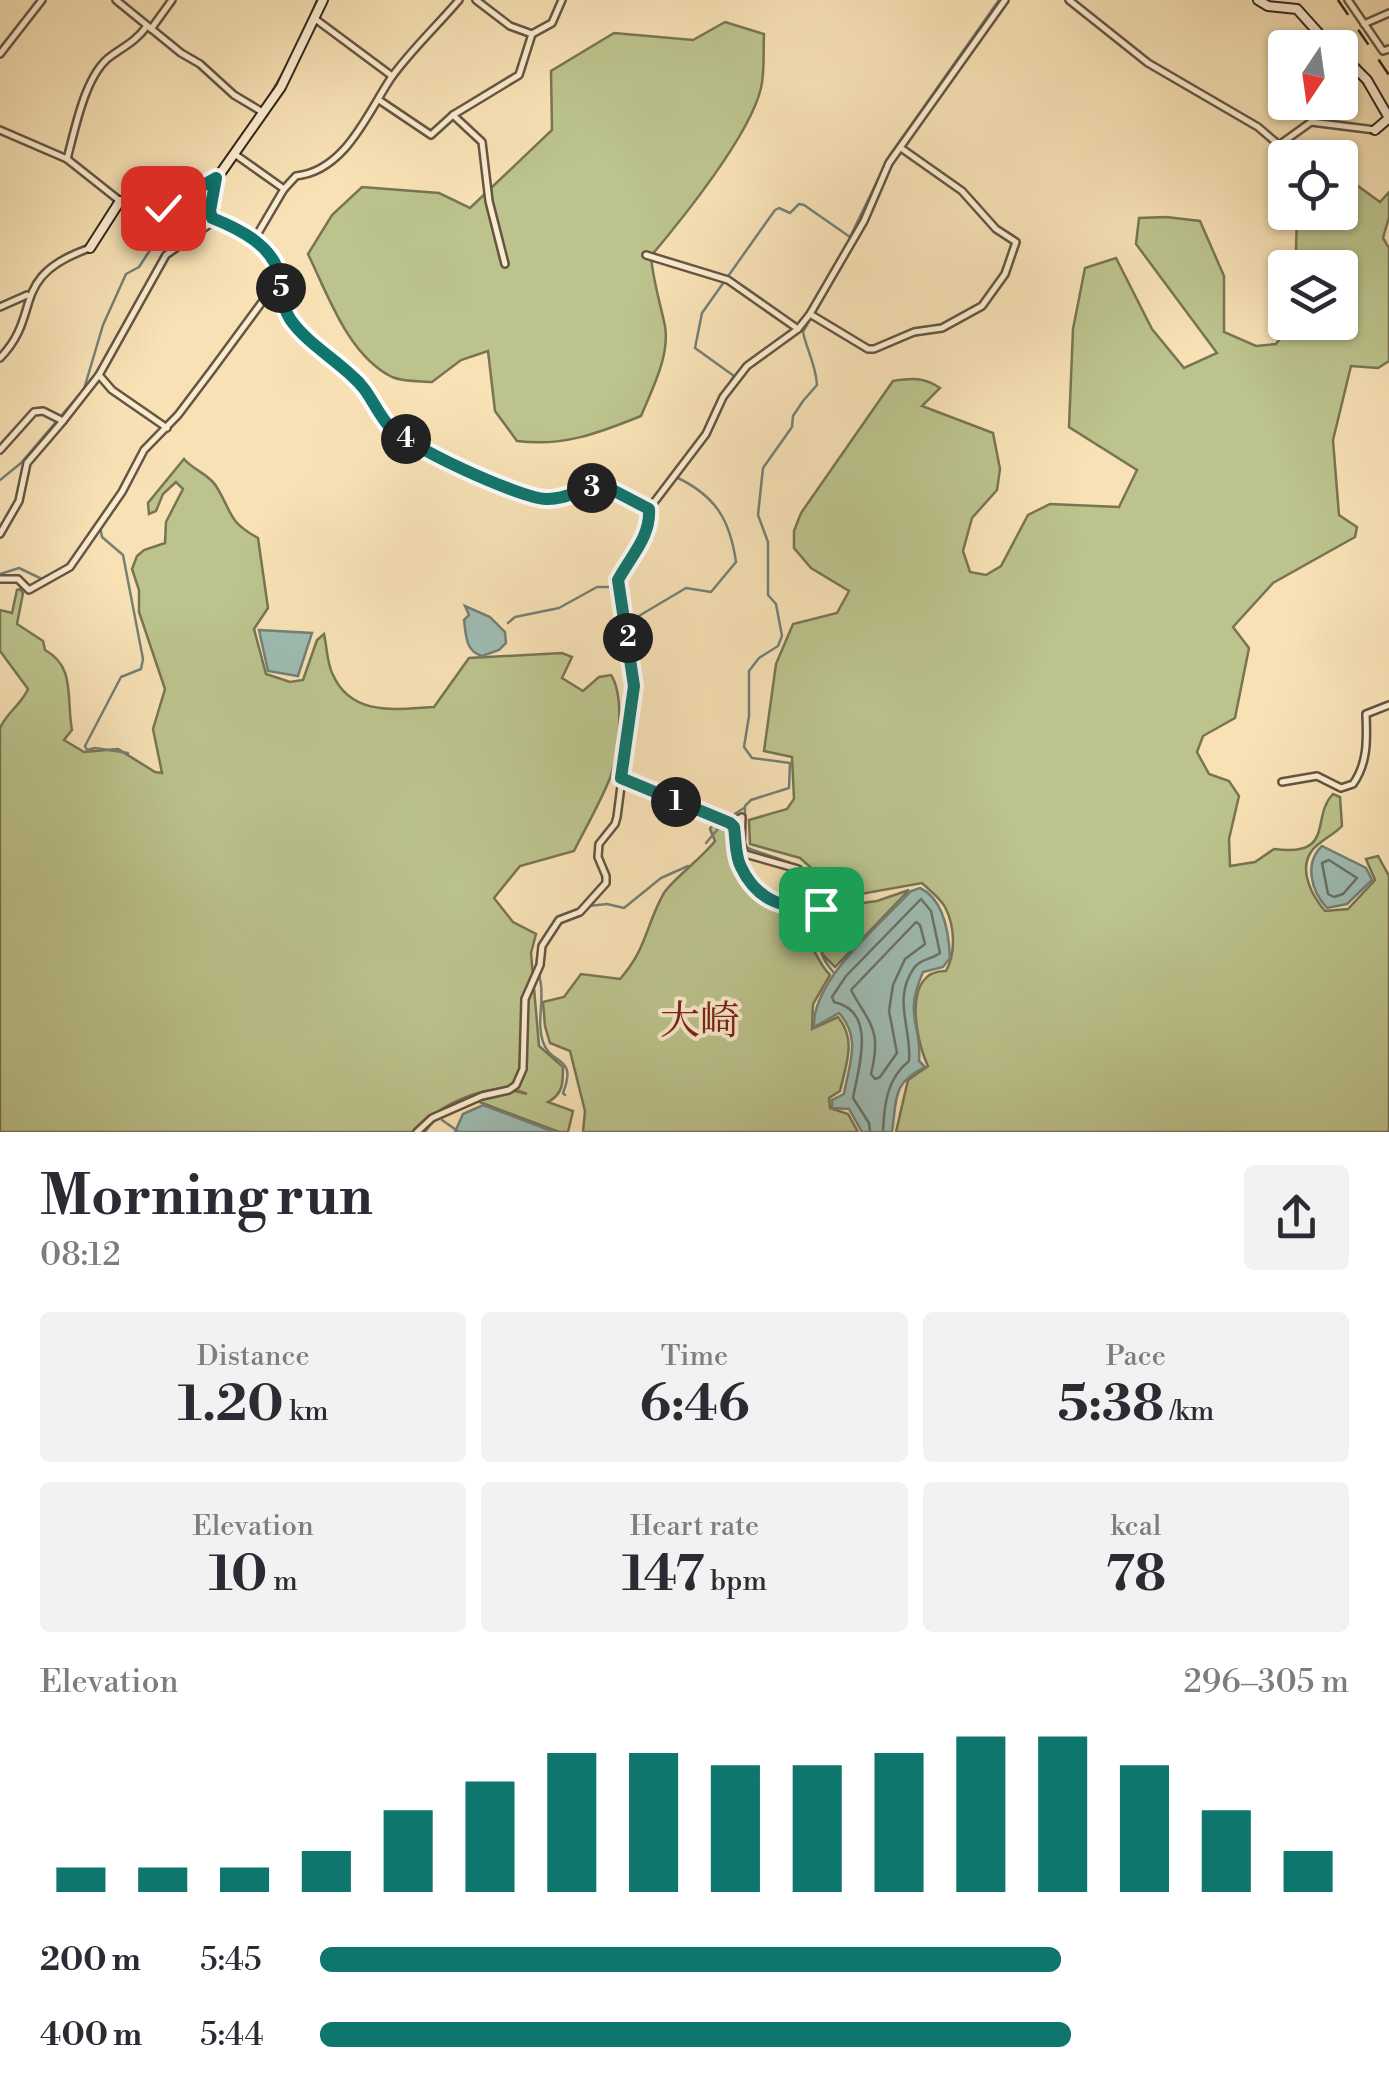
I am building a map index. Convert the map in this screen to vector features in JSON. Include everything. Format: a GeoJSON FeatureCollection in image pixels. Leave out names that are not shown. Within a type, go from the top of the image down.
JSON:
{"type":"FeatureCollection","features":[{"type":"Feature","properties":{"kind":"street"},"geometry":{"type":"LineString","coordinates":[[0,54],[42,0]]}},
{"type":"Feature","properties":{"kind":"street"},"geometry":{"type":"LineString","coordinates":[[116,0],[200,64],[234,96],[262,111]]}},
{"type":"Feature","properties":{"kind":"street"},"geometry":{"type":"LineString","coordinates":[[67,158],[84,99],[108,57],[127,48],[172,0]]}},
{"type":"Feature","properties":{"kind":"street"},"geometry":{"type":"LineString","coordinates":[[0,130],[67,158],[132,211],[149,213],[211,180],[236,155],[296,60],[323,0]]}},
{"type":"Feature","properties":{"kind":"street"},"geometry":{"type":"LineString","coordinates":[[254,240],[284,189],[296,176],[311,174],[353,140],[392,76],[460,0]]}},
{"type":"Feature","properties":{"kind":"street"},"geometry":{"type":"LineString","coordinates":[[476,0],[510,26],[532,34]]}},
{"type":"Feature","properties":{"kind":"street"},"geometry":{"type":"LineString","coordinates":[[379,100],[430,135],[453,115],[519,75],[532,34],[552,23],[562,0]]}},
{"type":"Feature","properties":{"kind":"street"},"geometry":{"type":"LineString","coordinates":[[417,1132],[432,1118],[516,1085],[522,1069],[525,999],[542,946],[555,925],[580,912],[606,884],[598,844],[615,824],[634,686],[618,580],[642,542],[650,520],[649,509],[706,434],[723,397],[747,366],[813,316],[864,221],[882,174],[1005,0]]}},
{"type":"Feature","properties":{"kind":"street"},"geometry":{"type":"LineString","coordinates":[[1069,0],[1148,63],[1258,127],[1279,145],[1300,126],[1312,122],[1389,132]]}},
{"type":"Feature","properties":{"kind":"street"},"geometry":{"type":"LineString","coordinates":[[1258,0],[1268,6],[1297,9],[1316,30]]}},
{"type":"Feature","properties":{"kind":"street"},"geometry":{"type":"LineString","coordinates":[[1348,0],[1383,52],[1389,49]]}},
{"type":"Feature","properties":{"kind":"street"},"geometry":{"type":"LineString","coordinates":[[1363,24],[1389,13]]}},
{"type":"Feature","properties":{"kind":"street"},"geometry":{"type":"LineString","coordinates":[[314,18],[392,76]]}},
{"type":"Feature","properties":{"kind":"street"},"geometry":{"type":"LineString","coordinates":[[1358,71],[1389,118],[1375,130]]}},
{"type":"Feature","properties":{"kind":"street"},"geometry":{"type":"LineString","coordinates":[[453,115],[482,142],[489,201],[504,264]]}},
{"type":"Feature","properties":{"kind":"street"},"geometry":{"type":"LineString","coordinates":[[813,316],[874,349],[914,332],[942,328],[982,306],[1008,267],[1016,242],[996,229],[962,191],[901,148]]}},
{"type":"Feature","properties":{"kind":"street"},"geometry":{"type":"LineString","coordinates":[[236,155],[284,189]]}},
{"type":"Feature","properties":{"kind":"street"},"geometry":{"type":"LineString","coordinates":[[211,180],[210,211],[214,221],[254,240],[278,269],[284,309],[290,318],[313,344],[366,388],[386,424],[405,439],[522,496],[558,498],[605,486],[649,509]]}},
{"type":"Feature","properties":{"kind":"street"},"geometry":{"type":"LineString","coordinates":[[1,355],[10,347],[29,294],[54,263],[90,248],[120,201]]}},
{"type":"Feature","properties":{"kind":"street"},"geometry":{"type":"LineString","coordinates":[[0,534],[19,501],[28,463],[98,375],[166,255],[214,221]]}},
{"type":"Feature","properties":{"kind":"street"},"geometry":{"type":"LineString","coordinates":[[646,256],[725,278],[798,330]]}},
{"type":"Feature","properties":{"kind":"street"},"geometry":{"type":"LineString","coordinates":[[0,579],[18,579],[29,590],[66,571],[116,502],[144,450],[167,428],[263,301],[278,269]]}},
{"type":"Feature","properties":{"kind":"street"},"geometry":{"type":"LineString","coordinates":[[0,306],[29,294]]}},
{"type":"Feature","properties":{"kind":"street"},"geometry":{"type":"LineString","coordinates":[[98,375],[112,390],[167,428]]}},
{"type":"Feature","properties":{"kind":"street"},"geometry":{"type":"LineString","coordinates":[[0,450],[34,412],[60,419]]}},
{"type":"Feature","properties":{"kind":"street"},"geometry":{"type":"LineString","coordinates":[[1282,782],[1310,776],[1322,777],[1341,788],[1352,784],[1366,752],[1366,714],[1389,704]]}},
{"type":"Feature","properties":{"kind":"street"},"geometry":{"type":"LineString","coordinates":[[621,778],[730,823],[741,852]]}},
{"type":"Feature","properties":{"kind":"street"},"geometry":{"type":"LineString","coordinates":[[730,823],[742,817],[741,843],[741,852],[742,870],[761,893],[776,904],[805,909],[834,905],[803,872],[741,852]]}},
{"type":"Feature","properties":{"kind":"green space"},"geometry":{"type":"Polygon","coordinates":[[[725,22],[764,34],[761,88],[730,152],[651,256],[666,337],[659,372],[641,416],[565,440],[517,441],[495,411],[488,351],[461,360],[432,382],[392,377],[363,354],[341,323],[308,254],[332,215],[362,187],[439,193],[470,208],[552,130],[551,71],[614,33],[693,40],[725,22]]]}},
{"type":"Feature","properties":{"kind":"green space"},"geometry":{"type":"Polygon","coordinates":[[[1358,186],[1380,202],[1389,192],[1389,217],[1383,238],[1389,248],[1389,361],[1378,368],[1351,366],[1333,440],[1339,515],[1357,527],[1355,537],[1273,583],[1233,627],[1249,648],[1235,718],[1203,736],[1197,752],[1209,774],[1229,781],[1239,796],[1229,839],[1230,866],[1255,862],[1274,849],[1306,847],[1318,834],[1326,804],[1333,794],[1340,797],[1342,826],[1314,848],[1306,867],[1320,905],[1325,911],[1348,909],[1375,880],[1366,859],[1378,856],[1389,876],[1389,1132],[896,1132],[908,1080],[928,1066],[919,1040],[916,1008],[923,982],[932,974],[946,971],[949,964],[953,939],[945,907],[922,883],[844,897],[800,858],[750,844],[749,820],[787,809],[794,799],[792,757],[764,751],[776,664],[793,624],[837,613],[849,591],[811,568],[794,548],[794,531],[801,513],[893,381],[912,379],[940,388],[922,406],[993,433],[1000,469],[997,490],[972,518],[963,551],[970,572],[986,575],[1001,566],[1028,515],[1050,504],[1119,507],[1137,470],[1069,427],[1073,329],[1085,268],[1116,258],[1152,329],[1184,368],[1217,353],[1136,244],[1139,218],[1200,221],[1224,276],[1224,332],[1256,346],[1276,344],[1279,340],[1358,340],[1358,250],[1296,250],[1297,230],[1358,230],[1358,186]]]}},
{"type":"Feature","properties":{"kind":"green space"},"geometry":{"type":"Polygon","coordinates":[[[184,459],[213,482],[236,521],[258,538],[268,608],[254,629],[266,674],[290,682],[303,680],[317,640],[324,634],[329,666],[341,689],[351,698],[376,708],[434,707],[469,658],[562,653],[572,657],[562,678],[583,691],[599,677],[611,675],[619,710],[616,755],[606,787],[574,851],[520,866],[494,898],[513,922],[536,934],[531,953],[539,1046],[563,1067],[561,1088],[548,1102],[573,1111],[568,1132],[477,1101],[515,1091],[527,1094],[513,1090],[498,1089],[451,1104],[414,1132],[0,1132],[0,728],[28,689],[0,651],[0,610],[12,613],[20,589],[23,593],[17,624],[43,641],[45,650],[66,674],[72,730],[64,740],[84,752],[118,749],[162,773],[153,729],[165,689],[139,612],[139,590],[132,569],[144,550],[165,543],[166,522],[183,489],[176,482],[163,494],[156,511],[149,514],[148,503],[184,459]]]}},
{"type":"Feature","properties":{"kind":"green space"},"geometry":{"type":"Polygon","coordinates":[[[715,820],[732,828],[735,858],[743,877],[800,930],[830,975],[813,1004],[812,1029],[838,1017],[844,1026],[849,1043],[847,1062],[840,1091],[829,1098],[830,1108],[848,1114],[858,1132],[583,1132],[585,1111],[570,1051],[550,1043],[543,1002],[564,997],[581,974],[620,979],[636,957],[664,893],[715,841],[710,829],[715,820]]]}},
{"type":"Feature","properties":{"kind":"green space"},"geometry":{"type":"Polygon","coordinates":[[[909,890],[835,967],[822,954],[828,934],[841,920],[840,906],[877,901],[909,890]]]}},
{"type":"Feature","properties":{"kind":"water"},"geometry":{"type":"Polygon","coordinates":[[[465,606],[490,617],[505,632],[506,643],[499,650],[482,656],[472,650],[466,636],[464,620],[469,615],[465,606]]]}},
{"type":"Feature","properties":{"kind":"water"},"geometry":{"type":"Polygon","coordinates":[[[259,630],[312,633],[298,676],[268,671],[259,630]]]}},
{"type":"Feature","properties":{"kind":"water"},"geometry":{"type":"Polygon","coordinates":[[[1322,846],[1366,868],[1372,880],[1347,904],[1327,908],[1317,894],[1311,869],[1322,846]]]}},
{"type":"Feature","properties":{"kind":"water"},"geometry":{"type":"Polygon","coordinates":[[[920,888],[940,909],[950,958],[943,967],[923,972],[914,1000],[919,1061],[925,1067],[901,1086],[892,1132],[862,1132],[849,1109],[832,1108],[832,1100],[844,1094],[852,1052],[850,1032],[839,1013],[814,1027],[816,1009],[824,990],[850,953],[911,891],[920,888]]]}},
{"type":"Feature","properties":{"kind":"water"},"geometry":{"type":"Polygon","coordinates":[[[483,1105],[554,1132],[455,1132],[463,1114],[483,1105]]]}},
{"type":"Feature","properties":{"kind":"waterway"},"geometry":{"type":"LineString","coordinates":[[306,27],[317,0]]}},
{"type":"Feature","properties":{"kind":"waterway"},"geometry":{"type":"LineString","coordinates":[[850,237],[890,155],[999,0]]}},
{"type":"Feature","properties":{"kind":"waterway"},"geometry":{"type":"LineString","coordinates":[[1300,8],[1321,30]]}},
{"type":"Feature","properties":{"kind":"waterway"},"geometry":{"type":"LineString","coordinates":[[266,102],[287,65]]}},
{"type":"Feature","properties":{"kind":"waterway"},"geometry":{"type":"LineString","coordinates":[[0,480],[21,463],[84,389],[103,325],[126,274],[139,267],[177,209],[209,191],[211,182]]}},
{"type":"Feature","properties":{"kind":"waterway"},"geometry":{"type":"LineString","coordinates":[[208,214],[209,192]]}},
{"type":"Feature","properties":{"kind":"waterway"},"geometry":{"type":"LineString","coordinates":[[713,410],[734,376],[695,348],[702,313],[775,210],[790,213],[799,204],[804,205],[850,237]]}},
{"type":"Feature","properties":{"kind":"waterway"},"geometry":{"type":"LineString","coordinates":[[235,231],[268,258],[273,267]]}},
{"type":"Feature","properties":{"kind":"waterway"},"geometry":{"type":"LineString","coordinates":[[834,973],[821,952],[823,941],[838,920],[827,888],[805,870],[745,847],[745,806],[751,800],[789,788],[790,763],[752,758],[744,747],[749,671],[759,658],[778,646],[782,636],[776,604],[768,595],[768,542],[758,515],[763,468],[792,427],[793,416],[817,385],[803,332],[842,263]]}},
{"type":"Feature","properties":{"kind":"waterway"},"geometry":{"type":"LineString","coordinates":[[170,420],[263,297],[272,270]]}},
{"type":"Feature","properties":{"kind":"waterway"},"geometry":{"type":"LineString","coordinates":[[709,432],[718,414]]}},
{"type":"Feature","properties":{"kind":"waterway"},"geometry":{"type":"LineString","coordinates":[[116,496],[141,449],[160,430]]}},
{"type":"Feature","properties":{"kind":"waterway"},"geometry":{"type":"LineString","coordinates":[[627,623],[686,588],[711,592],[736,562],[730,534],[719,511],[701,492],[676,477],[699,447]]}},
{"type":"Feature","properties":{"kind":"waterway"},"geometry":{"type":"LineString","coordinates":[[68,566],[112,503]]}},
{"type":"Feature","properties":{"kind":"waterway"},"geometry":{"type":"LineString","coordinates":[[100,526],[102,537],[123,555],[143,659],[141,669],[121,677],[85,746],[87,750],[128,753]]}},
{"type":"Feature","properties":{"kind":"waterway"},"geometry":{"type":"LineString","coordinates":[[0,574],[19,568],[44,580]]}},
{"type":"Feature","properties":{"kind":"waterway"},"geometry":{"type":"LineString","coordinates":[[508,623],[515,617],[559,608],[597,587],[610,587],[618,592]]}},
{"type":"Feature","properties":{"kind":"waterway"},"geometry":{"type":"LineString","coordinates":[[617,800],[627,723]]}},
{"type":"Feature","properties":{"kind":"waterway"},"geometry":{"type":"LineString","coordinates":[[730,817],[744,808]]}},
{"type":"Feature","properties":{"kind":"waterway"},"geometry":{"type":"LineString","coordinates":[[706,843],[723,823]]}},
{"type":"Feature","properties":{"kind":"waterway"},"geometry":{"type":"LineString","coordinates":[[601,871],[596,847],[610,826]]}},
{"type":"Feature","properties":{"kind":"waterway"},"geometry":{"type":"LineString","coordinates":[[589,906],[607,904],[624,908],[661,878],[688,866]]}},
{"type":"Feature","properties":{"kind":"waterway"},"geometry":{"type":"LineString","coordinates":[[555,922],[537,957],[540,1027],[547,1050],[565,1066],[565,1095]]}},
{"type":"Feature","properties":{"kind":"waterway"},"geometry":{"type":"LineString","coordinates":[[442,1120],[459,1132]]}},
{"type":"Feature","properties":{"kind":"waterway"},"geometry":{"type":"LineString","coordinates":[[425,1132],[433,1121]]}},
{"type":"Feature","properties":{"kind":"railway"},"geometry":{"type":"LineString","coordinates":[[1338,0],[1389,75]]}},
{"type":"Feature","properties":{"kind":"district","name":"大崎"},"geometry":{"type":"Point","coordinates":[700,1020]}},
{"type":"Feature","properties":{"kind":"route"},"geometry":{"type":"LineString","coordinates":[[163,208],[216,178],[212,218],[254,240],[272,258],[278,269],[284,309],[298,329],[366,388],[386,424],[405,439],[522,496],[558,498],[605,486],[649,509],[650,520],[642,542],[618,580],[634,686],[621,778],[730,823],[740,866],[761,893],[782,907],[821,909]]}}]}
